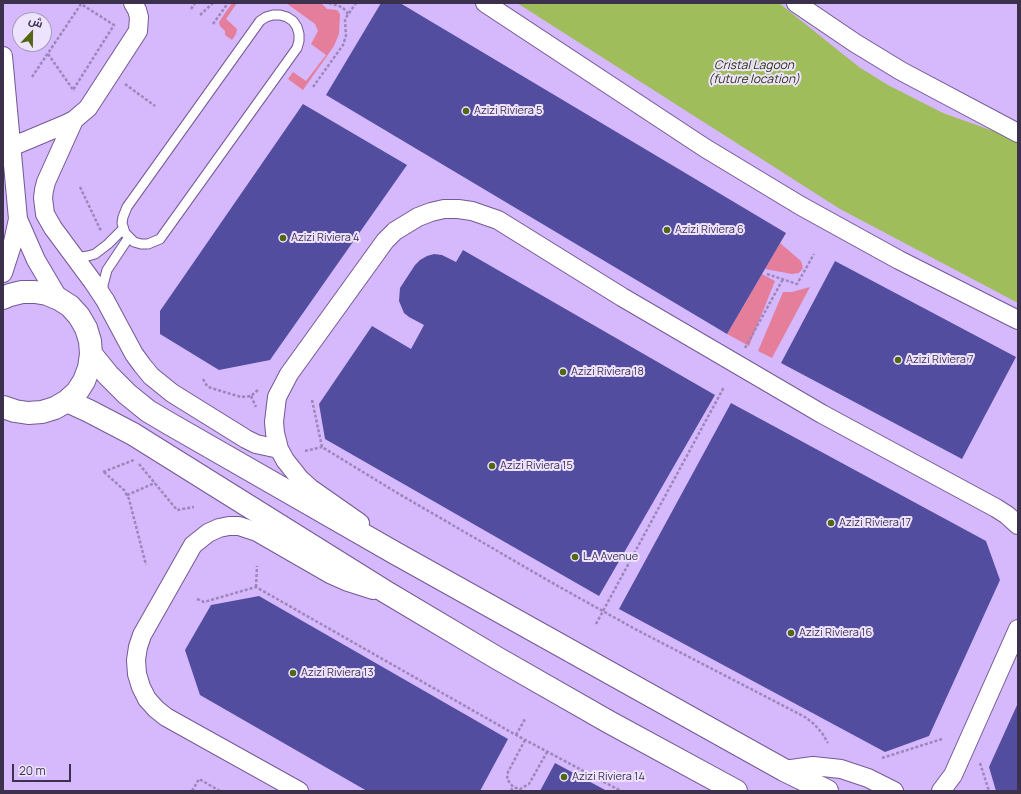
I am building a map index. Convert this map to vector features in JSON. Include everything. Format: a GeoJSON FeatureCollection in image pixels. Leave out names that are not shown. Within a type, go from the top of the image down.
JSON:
{"type":"FeatureCollection","features":[{"type":"Feature","properties":{"kind":"street"},"geometry":{"type":"LineString","coordinates":[[11,147],[74,120],[88,108],[135,37],[140,24],[137,10],[133,3]]}},
{"type":"Feature","properties":{"kind":"street"},"geometry":{"type":"LineString","coordinates":[[485,3],[705,148],[801,206],[899,260],[1018,320]]}},
{"type":"Feature","properties":{"kind":"street"},"geometry":{"type":"LineString","coordinates":[[796,3],[855,44],[901,71],[1018,133]]}},
{"type":"Feature","properties":{"kind":"street"},"geometry":{"type":"LineString","coordinates":[[3,56],[18,219],[13,242],[3,274]]}},
{"type":"Feature","properties":{"kind":"street"},"geometry":{"type":"LineString","coordinates":[[74,120],[46,182],[43,198],[45,214],[48,222],[105,300],[142,365],[161,385],[246,439],[256,444],[279,449]]}},
{"type":"Feature","properties":{"kind":"street"},"geometry":{"type":"LineString","coordinates":[[396,553],[359,522],[310,488],[292,470],[279,449],[276,440],[274,422],[277,397],[282,385],[385,241],[395,231],[418,217],[444,209],[479,212],[498,220],[622,297],[822,414],[996,508],[1018,525]]}},
{"type":"Feature","properties":{"kind":"street"},"geometry":{"type":"LineString","coordinates":[[18,219],[36,260],[59,299]]}},
{"type":"Feature","properties":{"kind":"street"},"geometry":{"type":"LineString","coordinates":[[3,298],[22,292],[35,292],[47,294],[59,299],[70,306],[79,316],[86,328],[90,341],[91,354],[89,368],[84,381],[77,392],[55,408],[42,412],[28,413],[3,407]]}},
{"type":"Feature","properties":{"kind":"street"},"geometry":{"type":"LineString","coordinates":[[91,354],[108,375],[127,394],[170,424],[396,553],[784,770],[827,791]]}},
{"type":"Feature","properties":{"kind":"street"},"geometry":{"type":"LineString","coordinates":[[66,401],[133,434],[386,592],[609,722],[736,791]]}},
{"type":"Feature","properties":{"kind":"street"},"geometry":{"type":"LineString","coordinates":[[299,791],[166,717],[156,709],[147,698],[141,687],[138,674],[137,654],[142,635],[193,546],[208,533],[219,528],[229,526],[238,526],[257,532],[330,574],[348,582],[386,592]]}},
{"type":"Feature","properties":{"kind":"street"},"geometry":{"type":"LineString","coordinates":[[941,791],[953,775],[1018,628]]}},
{"type":"Feature","properties":{"kind":"street"},"geometry":{"type":"LineString","coordinates":[[784,770],[813,766],[841,769],[868,778],[894,791]]}},
{"type":"Feature","properties":{"kind":"lane"},"geometry":{"type":"LineString","coordinates":[[273,15],[287,17],[297,27],[299,41],[296,48],[165,233],[160,239],[148,244],[134,242],[129,237],[124,228],[123,217],[127,207],[260,21],[273,15]]}},
{"type":"Feature","properties":{"kind":"lane"},"geometry":{"type":"LineString","coordinates":[[74,258],[95,254],[108,244],[124,228]]}},
{"type":"Feature","properties":{"kind":"lane"},"geometry":{"type":"LineString","coordinates":[[105,300],[103,285],[107,270],[129,237]]}},
{"type":"Feature","properties":{"kind":"path"},"geometry":{"type":"LineString","coordinates":[[191,8],[195,3]]}},
{"type":"Feature","properties":{"kind":"path"},"geometry":{"type":"LineString","coordinates":[[200,15],[213,3]]}},
{"type":"Feature","properties":{"kind":"path"},"geometry":{"type":"LineString","coordinates":[[214,24],[228,3]]}},
{"type":"Feature","properties":{"kind":"path"},"geometry":{"type":"LineString","coordinates":[[329,3],[342,6],[347,16]]}},
{"type":"Feature","properties":{"kind":"path"},"geometry":{"type":"LineString","coordinates":[[313,87],[343,45],[346,36],[345,23],[347,16],[356,3]]}},
{"type":"Feature","properties":{"kind":"path"},"geometry":{"type":"LineString","coordinates":[[32,76],[81,4],[114,25],[73,90]]}},
{"type":"Feature","properties":{"kind":"path"},"geometry":{"type":"LineString","coordinates":[[48,54],[78,96]]}},
{"type":"Feature","properties":{"kind":"path"},"geometry":{"type":"LineString","coordinates":[[123,82],[155,106]]}},
{"type":"Feature","properties":{"kind":"path"},"geometry":{"type":"LineString","coordinates":[[80,187],[108,244]]}},
{"type":"Feature","properties":{"kind":"path"},"geometry":{"type":"LineString","coordinates":[[768,274],[797,284],[814,254]]}},
{"type":"Feature","properties":{"kind":"path"},"geometry":{"type":"LineString","coordinates":[[744,351],[783,279]]}},
{"type":"Feature","properties":{"kind":"path"},"geometry":{"type":"LineString","coordinates":[[203,380],[207,386],[211,388],[241,397],[251,396],[263,384]]}},
{"type":"Feature","properties":{"kind":"path"},"geometry":{"type":"LineString","coordinates":[[596,624],[724,387]]}},
{"type":"Feature","properties":{"kind":"path"},"geometry":{"type":"LineString","coordinates":[[312,400],[322,447]]}},
{"type":"Feature","properties":{"kind":"path"},"geometry":{"type":"LineString","coordinates":[[306,451],[322,447],[478,540],[603,611],[805,717],[822,733],[828,743]]}},
{"type":"Feature","properties":{"kind":"path"},"geometry":{"type":"LineString","coordinates":[[146,565],[127,495],[120,486],[103,472],[135,460],[177,510],[194,507]]}},
{"type":"Feature","properties":{"kind":"path"},"geometry":{"type":"LineString","coordinates":[[127,495],[155,483]]}},
{"type":"Feature","properties":{"kind":"path"},"geometry":{"type":"LineString","coordinates":[[256,587],[257,566]]}},
{"type":"Feature","properties":{"kind":"path"},"geometry":{"type":"LineString","coordinates":[[197,599],[204,602],[256,587],[516,735],[621,791]]}},
{"type":"Feature","properties":{"kind":"path"},"geometry":{"type":"LineString","coordinates":[[516,735],[525,719]]}},
{"type":"Feature","properties":{"kind":"path"},"geometry":{"type":"LineString","coordinates":[[882,758],[942,739]]}},
{"type":"Feature","properties":{"kind":"path"},"geometry":{"type":"LineString","coordinates":[[525,740],[508,772],[507,779],[513,787],[520,789],[529,784],[547,752]]}},
{"type":"Feature","properties":{"kind":"path"},"geometry":{"type":"LineString","coordinates":[[980,762],[989,791]]}},
{"type":"Feature","properties":{"kind":"path"},"geometry":{"type":"LineString","coordinates":[[192,791],[199,779],[220,791]]}},
{"type":"Feature","properties":{"kind":"path"},"geometry":{"type":"LineString","coordinates":[[511,791],[513,787]]}},
{"type":"Feature","properties":{"kind":"shaded area"},"geometry":{"type":"Polygon","coordinates":[[[232,3],[237,3],[226,19],[237,29],[232,40],[225,35],[225,31],[220,26],[219,22],[232,3]]]}},
{"type":"Feature","properties":{"kind":"shaded area"},"geometry":{"type":"Polygon","coordinates":[[[286,3],[321,3],[327,9],[337,10],[340,14],[339,34],[334,46],[303,90],[288,79],[293,72],[306,81],[326,55],[311,44],[318,31],[315,24],[286,3]]]}},
{"type":"Feature","properties":{"kind":"shaded area"},"geometry":{"type":"Polygon","coordinates":[[[780,243],[801,261],[803,268],[799,273],[792,274],[765,269],[780,243]]]}},
{"type":"Feature","properties":{"kind":"shaded area"},"geometry":{"type":"Polygon","coordinates":[[[762,274],[775,281],[749,346],[727,334],[762,274]]]}},
{"type":"Feature","properties":{"kind":"shaded area"},"geometry":{"type":"Polygon","coordinates":[[[810,287],[772,358],[758,351],[783,292],[792,292],[810,287]]]}},
{"type":"Feature","properties":{"kind":"water","name":"Cristal Lagoon (future location)"},"geometry":{"type":"Polygon","coordinates":[[[517,3],[779,3],[859,67],[888,85],[943,113],[996,132],[1018,143],[1018,303],[840,209],[517,3]]]}},
{"type":"Feature","properties":{"kind":"building"},"geometry":{"type":"Polygon","coordinates":[[[381,3],[400,3],[786,233],[727,334],[326,95],[381,3]]]}},
{"type":"Feature","properties":{"kind":"building","name":"Azizi Riviera 4"},"geometry":{"type":"Polygon","coordinates":[[[303,104],[407,165],[270,360],[219,370],[160,334],[160,311],[303,104]]]}},
{"type":"Feature","properties":{"kind":"building"},"geometry":{"type":"Polygon","coordinates":[[[463,250],[715,395],[599,596],[325,439],[319,404],[372,326],[411,349],[424,325],[404,313],[399,301],[400,288],[415,265],[420,260],[434,254],[442,255],[456,262],[463,250]]]}},
{"type":"Feature","properties":{"kind":"building","name":"Azizi Riviera 7"},"geometry":{"type":"Polygon","coordinates":[[[835,261],[1016,357],[962,459],[781,363],[835,261]]]}},
{"type":"Feature","properties":{"kind":"building"},"geometry":{"type":"Polygon","coordinates":[[[731,403],[986,541],[1000,580],[929,736],[885,752],[619,609],[731,403]]]}},
{"type":"Feature","properties":{"kind":"building","name":"Azizi Riviera 13"},"geometry":{"type":"Polygon","coordinates":[[[259,596],[508,739],[480,791],[367,791],[200,695],[185,650],[211,605],[259,596]]]}},
{"type":"Feature","properties":{"kind":"building"},"geometry":{"type":"Polygon","coordinates":[[[1018,703],[1018,791],[996,791],[989,767],[1018,703]]]}},
{"type":"Feature","properties":{"kind":"building","name":"Azizi Riviera 14"},"geometry":{"type":"Polygon","coordinates":[[[555,763],[607,791],[540,791],[555,763]]]}},
{"type":"Feature","properties":{"kind":"place","name":"Azizi Riviera 5"},"geometry":{"type":"Point","coordinates":[466,111]}},
{"type":"Feature","properties":{"kind":"place","name":"Azizi Riviera 6"},"geometry":{"type":"Point","coordinates":[667,230]}},
{"type":"Feature","properties":{"kind":"place","name":"Azizi Riviera 4"},"geometry":{"type":"Point","coordinates":[283,238]}},
{"type":"Feature","properties":{"kind":"place","name":"Azizi Riviera 7"},"geometry":{"type":"Point","coordinates":[898,360]}},
{"type":"Feature","properties":{"kind":"place","name":"Azizi Riviera 18"},"geometry":{"type":"Point","coordinates":[563,372]}},
{"type":"Feature","properties":{"kind":"place","name":"Azizi Riviera 15"},"geometry":{"type":"Point","coordinates":[492,466]}},
{"type":"Feature","properties":{"kind":"place","name":"Azizi Riviera 17"},"geometry":{"type":"Point","coordinates":[831,523]}},
{"type":"Feature","properties":{"kind":"place","name":"L.A Avenue"},"geometry":{"type":"Point","coordinates":[575,557]}},
{"type":"Feature","properties":{"kind":"place","name":"Azizi Riviera 16"},"geometry":{"type":"Point","coordinates":[791,633]}},
{"type":"Feature","properties":{"kind":"place","name":"Azizi Riviera 13"},"geometry":{"type":"Point","coordinates":[293,673]}},
{"type":"Feature","properties":{"kind":"place","name":"Azizi Riviera 14"},"geometry":{"type":"Point","coordinates":[564,777]}}]}
